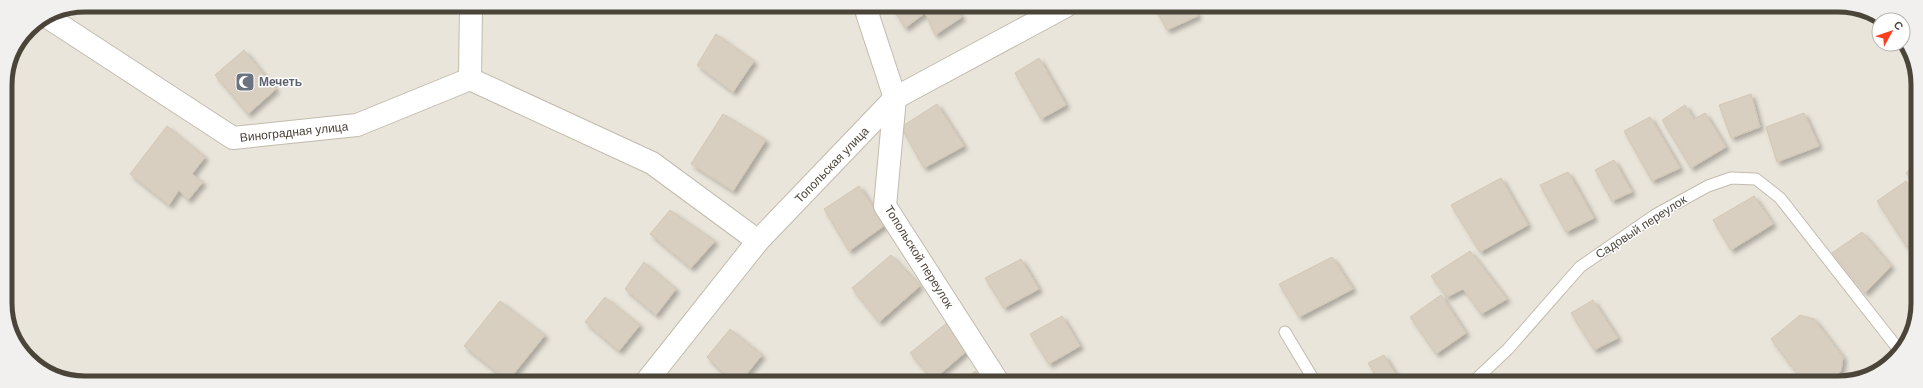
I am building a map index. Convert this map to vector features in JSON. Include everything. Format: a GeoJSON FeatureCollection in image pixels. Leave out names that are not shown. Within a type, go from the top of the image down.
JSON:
{"type":"FeatureCollection","features":[{"type":"Feature","properties":{"kind":"street"},"geometry":{"type":"LineString","coordinates":[[471,12],[470,79],[652,163],[758,242]]}},
{"type":"Feature","properties":{"kind":"street","name":"Топольской переулок"},"geometry":{"type":"LineString","coordinates":[[869,12],[895,98],[885,206],[994,376]]}},
{"type":"Feature","properties":{"kind":"street","name":"Топольская улица"},"geometry":{"type":"LineString","coordinates":[[651,376],[758,242],[895,98],[1055,12]]}},
{"type":"Feature","properties":{"kind":"street","name":"Виноградная улица"},"geometry":{"type":"LineString","coordinates":[[52,20],[234,138],[357,125],[470,79]]}},
{"type":"Feature","properties":{"kind":"lane","name":"Садовый переулок"},"geometry":{"type":"LineString","coordinates":[[1479,376],[1508,349],[1580,267],[1655,215],[1708,186],[1731,178],[1756,179],[1780,198],[1897,347]]}},
{"type":"Feature","properties":{"kind":"lane"},"geometry":{"type":"LineString","coordinates":[[1285,332],[1311,376]]}},
{"type":"Feature","properties":{"kind":"shaded area"},"geometry":{"type":"Polygon","coordinates":[[[85,12],[1843,12],[1857,14],[1871,20],[1871,52],[1903,52],[1910,71],[1910,317],[1901,340],[1890,355],[1879,364],[1857,374],[1838,376],[85,376],[71,375],[61,372],[27,348],[16,327],[13,317],[12,80],[14,66],[27,40],[44,24],[66,14],[85,12]]]}},
{"type":"Feature","properties":{"kind":"green space"},"geometry":{"type":"Polygon","coordinates":[[[27,348],[55,369],[40,361],[27,348]]]}},
{"type":"Feature","properties":{"kind":"building"},"geometry":{"type":"Polygon","coordinates":[[[895,12],[958,12],[962,17],[935,35],[925,13],[905,28],[895,12]]]}},
{"type":"Feature","properties":{"kind":"building"},"geometry":{"type":"Polygon","coordinates":[[[1157,12],[1196,12],[1198,16],[1167,30],[1157,12]]]}},
{"type":"Feature","properties":{"kind":"building"},"geometry":{"type":"Polygon","coordinates":[[[716,34],[754,61],[733,92],[697,65],[716,34]]]}},
{"type":"Feature","properties":{"kind":"building","name":"Мечеть"},"geometry":{"type":"Polygon","coordinates":[[[244,50],[276,89],[248,114],[215,75],[244,50]]]}},
{"type":"Feature","properties":{"kind":"building"},"geometry":{"type":"Polygon","coordinates":[[[1039,58],[1066,105],[1041,119],[1015,73],[1039,58]]]}},
{"type":"Feature","properties":{"kind":"building"},"geometry":{"type":"Polygon","coordinates":[[[1751,94],[1760,127],[1731,138],[1719,105],[1751,94]]]}},
{"type":"Feature","properties":{"kind":"building"},"geometry":{"type":"Polygon","coordinates":[[[937,104],[964,146],[924,168],[901,127],[937,104]]]}},
{"type":"Feature","properties":{"kind":"building"},"geometry":{"type":"Polygon","coordinates":[[[1685,105],[1694,119],[1705,113],[1726,147],[1691,168],[1662,120],[1685,105]]]}},
{"type":"Feature","properties":{"kind":"building"},"geometry":{"type":"Polygon","coordinates":[[[1804,113],[1819,146],[1777,162],[1766,127],[1804,113]]]}},
{"type":"Feature","properties":{"kind":"building"},"geometry":{"type":"Polygon","coordinates":[[[723,114],[766,140],[733,191],[691,164],[723,114]]]}},
{"type":"Feature","properties":{"kind":"building"},"geometry":{"type":"Polygon","coordinates":[[[1650,117],[1680,168],[1652,181],[1624,131],[1650,117]]]}},
{"type":"Feature","properties":{"kind":"building"},"geometry":{"type":"Polygon","coordinates":[[[167,126],[205,157],[192,174],[203,182],[188,200],[179,190],[169,205],[130,174],[167,126]]]}},
{"type":"Feature","properties":{"kind":"building"},"geometry":{"type":"Polygon","coordinates":[[[1614,160],[1632,192],[1612,201],[1595,170],[1614,160]]]}},
{"type":"Feature","properties":{"kind":"building"},"geometry":{"type":"Polygon","coordinates":[[[1911,168],[1911,179],[1906,173],[1911,168]]]}},
{"type":"Feature","properties":{"kind":"building"},"geometry":{"type":"Polygon","coordinates":[[[1568,172],[1594,218],[1566,232],[1540,185],[1568,172]]]}},
{"type":"Feature","properties":{"kind":"building"},"geometry":{"type":"Polygon","coordinates":[[[1501,178],[1528,225],[1480,252],[1451,205],[1501,178]]]}},
{"type":"Feature","properties":{"kind":"building"},"geometry":{"type":"Polygon","coordinates":[[[1906,181],[1911,188],[1911,243],[1907,247],[1877,201],[1906,181]]]}},
{"type":"Feature","properties":{"kind":"building"},"geometry":{"type":"Polygon","coordinates":[[[859,186],[885,225],[849,251],[824,209],[859,186]]]}},
{"type":"Feature","properties":{"kind":"building"},"geometry":{"type":"Polygon","coordinates":[[[1754,196],[1773,224],[1731,250],[1713,220],[1754,196]]]}},
{"type":"Feature","properties":{"kind":"building"},"geometry":{"type":"Polygon","coordinates":[[[670,210],[715,241],[691,268],[650,234],[670,210]]]}},
{"type":"Feature","properties":{"kind":"building"},"geometry":{"type":"Polygon","coordinates":[[[1862,232],[1891,266],[1865,293],[1832,253],[1862,232]]]}},
{"type":"Feature","properties":{"kind":"building"},"geometry":{"type":"Polygon","coordinates":[[[1470,251],[1507,299],[1481,314],[1463,289],[1447,297],[1431,276],[1470,251]]]}},
{"type":"Feature","properties":{"kind":"building"},"geometry":{"type":"Polygon","coordinates":[[[891,255],[920,286],[879,322],[852,288],[891,255]]]}},
{"type":"Feature","properties":{"kind":"building"},"geometry":{"type":"Polygon","coordinates":[[[1332,257],[1353,289],[1299,317],[1279,284],[1332,257]]]}},
{"type":"Feature","properties":{"kind":"building"},"geometry":{"type":"Polygon","coordinates":[[[1021,259],[1039,289],[1004,308],[985,278],[1021,259]]]}},
{"type":"Feature","properties":{"kind":"building"},"geometry":{"type":"Polygon","coordinates":[[[644,262],[676,289],[656,315],[625,289],[644,262]]]}},
{"type":"Feature","properties":{"kind":"building"},"geometry":{"type":"Polygon","coordinates":[[[1441,295],[1466,333],[1436,354],[1410,317],[1441,295]]]}},
{"type":"Feature","properties":{"kind":"building"},"geometry":{"type":"Polygon","coordinates":[[[605,297],[640,325],[619,351],[585,322],[605,297]]]}},
{"type":"Feature","properties":{"kind":"building"},"geometry":{"type":"Polygon","coordinates":[[[1593,300],[1618,338],[1594,350],[1571,313],[1593,300]]]}},
{"type":"Feature","properties":{"kind":"building"},"geometry":{"type":"Polygon","coordinates":[[[500,301],[545,335],[512,376],[502,376],[464,346],[500,301]]]}},
{"type":"Feature","properties":{"kind":"building"},"geometry":{"type":"Polygon","coordinates":[[[1800,315],[1814,319],[1843,357],[1841,371],[1834,376],[1799,376],[1771,339],[1800,315]]]}},
{"type":"Feature","properties":{"kind":"building"},"geometry":{"type":"Polygon","coordinates":[[[1062,316],[1080,346],[1049,364],[1030,334],[1062,316]]]}},
{"type":"Feature","properties":{"kind":"building"},"geometry":{"type":"Polygon","coordinates":[[[948,322],[969,349],[938,376],[930,376],[910,353],[948,322]]]}},
{"type":"Feature","properties":{"kind":"building"},"geometry":{"type":"Polygon","coordinates":[[[730,329],[762,355],[745,376],[726,376],[707,357],[730,329]]]}},
{"type":"Feature","properties":{"kind":"building"},"geometry":{"type":"Polygon","coordinates":[[[1384,355],[1397,376],[1376,376],[1368,363],[1384,355]]]}},
{"type":"Feature","properties":{"kind":"building"},"geometry":{"type":"Polygon","coordinates":[[[975,371],[980,376],[970,376],[975,371]]]}},
{"type":"Feature","properties":{"kind":"place","name":"Мечеть"},"geometry":{"type":"Point","coordinates":[245,82]}}]}
